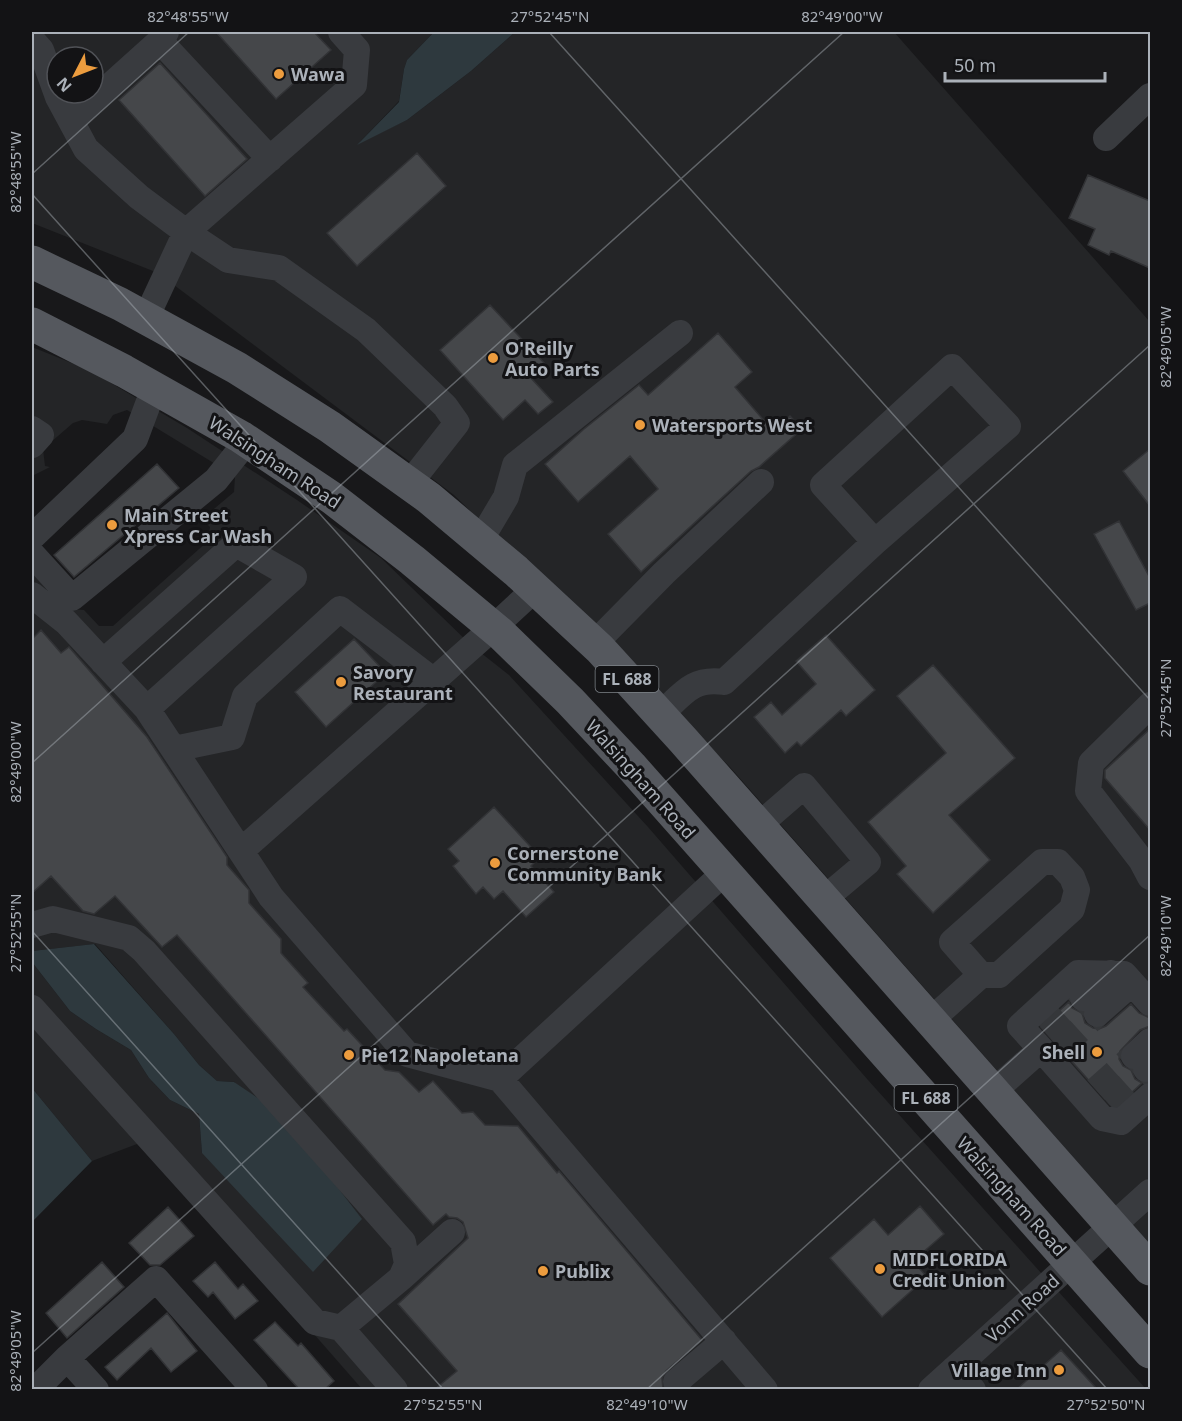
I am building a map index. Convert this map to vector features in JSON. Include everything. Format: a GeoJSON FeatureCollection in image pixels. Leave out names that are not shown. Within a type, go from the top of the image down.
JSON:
{"type":"FeatureCollection","features":[{"type":"Feature","properties":{"kind":"main road","name":"FL 688"},"geometry":{"type":"LineString","coordinates":[[32,262],[146,318],[237,368],[330,427],[410,484],[535,589],[594,644],[660,715],[1150,1269]]}},
{"type":"Feature","properties":{"kind":"main road","name":"Walsingham Road"},"geometry":{"type":"LineString","coordinates":[[32,324],[154,388],[247,441],[332,498],[494,628],[570,701],[631,766],[1150,1352]]}},
{"type":"Feature","properties":{"kind":"street"},"geometry":{"type":"LineString","coordinates":[[146,318],[186,232],[354,85],[357,50],[341,32]]}},
{"type":"Feature","properties":{"kind":"street"},"geometry":{"type":"LineString","coordinates":[[70,121],[163,36],[270,159]]}},
{"type":"Feature","properties":{"kind":"street"},"geometry":{"type":"LineString","coordinates":[[32,40],[41,50],[58,97],[86,149],[139,197],[228,260],[279,268],[366,330],[445,406],[457,423],[410,484]]}},
{"type":"Feature","properties":{"kind":"street"},"geometry":{"type":"LineString","coordinates":[[1106,138],[1150,96]]}},
{"type":"Feature","properties":{"kind":"street"},"geometry":{"type":"LineString","coordinates":[[480,541],[506,497],[515,465],[680,333]]}},
{"type":"Feature","properties":{"kind":"street"},"geometry":{"type":"LineString","coordinates":[[660,715],[696,683],[711,680],[724,682],[875,542],[1008,426],[952,367],[823,485],[875,542]]}},
{"type":"Feature","properties":{"kind":"street"},"geometry":{"type":"LineString","coordinates":[[154,388],[135,439],[32,552],[72,598],[216,480],[247,441]]}},
{"type":"Feature","properties":{"kind":"street"},"geometry":{"type":"LineString","coordinates":[[32,429],[41,435],[32,445]]}},
{"type":"Feature","properties":{"kind":"street"},"geometry":{"type":"LineString","coordinates":[[594,644],[664,573],[761,482]]}},
{"type":"Feature","properties":{"kind":"street"},"geometry":{"type":"LineString","coordinates":[[103,662],[236,544],[294,577],[147,709]]}},
{"type":"Feature","properties":{"kind":"street"},"geometry":{"type":"LineString","coordinates":[[241,850],[494,628],[535,589]]}},
{"type":"Feature","properties":{"kind":"street"},"geometry":{"type":"LineString","coordinates":[[34,600],[66,622],[147,709],[271,897],[407,1054],[500,1079],[724,1341],[754,1386]]}},
{"type":"Feature","properties":{"kind":"street"},"geometry":{"type":"LineString","coordinates":[[174,749],[232,737],[245,696],[340,609],[434,681]]}},
{"type":"Feature","properties":{"kind":"street"},"geometry":{"type":"LineString","coordinates":[[1150,705],[1091,763],[1088,790],[1142,860],[1150,877]]}},
{"type":"Feature","properties":{"kind":"street"},"geometry":{"type":"LineString","coordinates":[[759,825],[804,786],[868,862],[824,899]]}},
{"type":"Feature","properties":{"kind":"street"},"geometry":{"type":"LineString","coordinates":[[931,1020],[981,975],[999,975],[1072,909],[1077,890],[1072,877],[1058,862],[1042,862],[952,942],[981,975]]}},
{"type":"Feature","properties":{"kind":"street"},"geometry":{"type":"LineString","coordinates":[[500,1079],[725,872]]}},
{"type":"Feature","properties":{"kind":"street"},"geometry":{"type":"LineString","coordinates":[[32,925],[53,919],[129,938],[144,951],[403,1242],[407,1264],[401,1278]]}},
{"type":"Feature","properties":{"kind":"street"},"geometry":{"type":"LineString","coordinates":[[1150,1003],[1129,979],[1078,973],[1020,1026],[1046,1046],[1097,1101],[1102,1118],[1121,1122],[1150,1096]]}},
{"type":"Feature","properties":{"kind":"street"},"geometry":{"type":"LineString","coordinates":[[1090,1006],[1129,979]]}},
{"type":"Feature","properties":{"kind":"street"},"geometry":{"type":"LineString","coordinates":[[32,1008],[315,1322],[341,1328],[395,1389]]}},
{"type":"Feature","properties":{"kind":"street"},"geometry":{"type":"LineString","coordinates":[[994,1091],[1046,1046]]}},
{"type":"Feature","properties":{"kind":"street","name":"Vonn Road"},"geometry":{"type":"LineString","coordinates":[[931,1389],[1150,1192]]}},
{"type":"Feature","properties":{"kind":"street"},"geometry":{"type":"LineString","coordinates":[[341,1328],[452,1232]]}},
{"type":"Feature","properties":{"kind":"street"},"geometry":{"type":"LineString","coordinates":[[35,1389],[156,1279],[255,1389]]}},
{"type":"Feature","properties":{"kind":"street"},"geometry":{"type":"LineString","coordinates":[[676,1382],[724,1341]]}},
{"type":"Feature","properties":{"kind":"street"},"geometry":{"type":"LineString","coordinates":[[67,1358],[96,1389]]}},
{"type":"Feature","properties":{"kind":"street"},"geometry":{"type":"LineString","coordinates":[[954,1369],[973,1389]]}},
{"type":"Feature","properties":{"kind":"shaded area"},"geometry":{"type":"Polygon","coordinates":[[[32,32],[434,32],[407,60],[399,101],[360,142],[407,120],[471,71],[515,32],[894,32],[1150,322],[1150,1177],[1117,1207],[729,766],[454,495],[158,273],[32,223],[32,32]]]}},
{"type":"Feature","properties":{"kind":"shaded area"},"geometry":{"type":"Polygon","coordinates":[[[434,32],[515,32],[471,71],[407,120],[357,145],[399,102],[407,60],[434,32]]]}},
{"type":"Feature","properties":{"kind":"shaded area"},"geometry":{"type":"Polygon","coordinates":[[[32,347],[89,370],[187,428],[297,500],[381,558],[471,645],[509,675],[648,827],[868,1080],[1042,1274],[915,1389],[362,1389],[145,1141],[92,1161],[32,1088],[32,962],[70,1011],[131,1050],[149,1078],[170,1100],[199,1114],[202,1153],[235,1082],[217,1081],[199,1065],[95,944],[32,951],[32,573],[70,609],[84,610],[99,626],[113,626],[208,541],[210,527],[202,519],[234,492],[235,476],[127,410],[113,415],[107,424],[82,420],[73,423],[43,449],[45,466],[50,467],[32,476],[32,347]]]}},
{"type":"Feature","properties":{"kind":"shaded area"},"geometry":{"type":"Polygon","coordinates":[[[94,944],[199,1065],[217,1081],[234,1082],[280,1113],[362,1219],[313,1272],[202,1153],[199,1114],[170,1100],[149,1078],[131,1050],[70,1011],[32,962],[32,951],[94,944]]]}},
{"type":"Feature","properties":{"kind":"shaded area"},"geometry":{"type":"Polygon","coordinates":[[[32,1088],[92,1161],[32,1222],[32,1088]]]}},
{"type":"Feature","properties":{"kind":"shaded area"},"geometry":{"type":"Polygon","coordinates":[[[1150,1207],[1150,1245],[1132,1224],[1150,1207]]]}},
{"type":"Feature","properties":{"kind":"shaded area"},"geometry":{"type":"Polygon","coordinates":[[[1057,1290],[1146,1389],[948,1390],[1057,1290]]]}},
{"type":"Feature","properties":{"kind":"building","name":"Wawa"},"geometry":{"type":"Polygon","coordinates":[[[216,32],[314,32],[331,50],[276,99],[216,32]]]}},
{"type":"Feature","properties":{"kind":"building"},"geometry":{"type":"Polygon","coordinates":[[[160,63],[247,159],[205,196],[119,100],[160,63]]]}},
{"type":"Feature","properties":{"kind":"building"},"geometry":{"type":"Polygon","coordinates":[[[417,153],[446,186],[357,266],[327,233],[417,153]]]}},
{"type":"Feature","properties":{"kind":"building"},"geometry":{"type":"Polygon","coordinates":[[[1088,175],[1150,201],[1150,268],[1111,251],[1109,255],[1088,245],[1095,229],[1069,218],[1088,175]]]}},
{"type":"Feature","properties":{"kind":"building","name":"O'Reilly Auto Parts"},"geometry":{"type":"Polygon","coordinates":[[[490,305],[546,365],[531,378],[553,402],[538,414],[525,400],[503,420],[440,350],[490,305]]]}},
{"type":"Feature","properties":{"kind":"building"},"geometry":{"type":"Polygon","coordinates":[[[718,333],[752,372],[735,387],[773,431],[790,416],[802,429],[759,467],[751,471],[641,572],[608,534],[658,489],[630,456],[578,502],[545,464],[639,385],[648,395],[718,333]]]}},
{"type":"Feature","properties":{"kind":"building"},"geometry":{"type":"Polygon","coordinates":[[[1150,449],[1150,506],[1123,471],[1150,449]]]}},
{"type":"Feature","properties":{"kind":"building","name":"Main Street Xpress Car Wash"},"geometry":{"type":"Polygon","coordinates":[[[157,464],[179,488],[74,577],[54,555],[157,464]]]}},
{"type":"Feature","properties":{"kind":"building"},"geometry":{"type":"Polygon","coordinates":[[[1119,521],[1150,578],[1150,603],[1136,610],[1094,534],[1119,521]]]}},
{"type":"Feature","properties":{"kind":"building"},"geometry":{"type":"Polygon","coordinates":[[[41,630],[61,653],[69,647],[147,737],[227,857],[227,865],[249,890],[249,903],[281,939],[281,953],[308,983],[303,987],[385,1070],[399,1072],[419,1092],[433,1081],[462,1113],[473,1112],[485,1125],[518,1126],[702,1340],[666,1371],[662,1378],[663,1389],[435,1389],[457,1371],[398,1304],[468,1238],[463,1222],[446,1214],[433,1225],[177,935],[162,947],[115,896],[94,914],[83,911],[51,876],[32,893],[32,639],[41,630]]]}},
{"type":"Feature","properties":{"kind":"building"},"geometry":{"type":"Polygon","coordinates":[[[826,635],[875,690],[846,716],[841,710],[801,746],[797,742],[785,753],[754,717],[771,702],[782,715],[816,684],[796,661],[826,635]]]}},
{"type":"Feature","properties":{"kind":"building","name":"Savory Restaurant"},"geometry":{"type":"Polygon","coordinates":[[[354,639],[386,673],[326,727],[295,692],[354,639]]]}},
{"type":"Feature","properties":{"kind":"building"},"geometry":{"type":"Polygon","coordinates":[[[933,665],[1015,758],[949,815],[990,860],[933,913],[897,874],[906,866],[868,822],[946,753],[897,696],[933,665]]]}},
{"type":"Feature","properties":{"kind":"building"},"geometry":{"type":"Polygon","coordinates":[[[1150,729],[1150,830],[1105,778],[1105,770],[1150,729]]]}},
{"type":"Feature","properties":{"kind":"building","name":"Cornerstone Community Bank"},"geometry":{"type":"Polygon","coordinates":[[[494,807],[540,857],[531,866],[554,892],[526,917],[503,891],[494,899],[483,887],[476,894],[453,866],[459,861],[448,849],[494,807]]]}},
{"type":"Feature","properties":{"kind":"building","name":"Shell"},"geometry":{"type":"Polygon","coordinates":[[[1069,1002],[1072,1008],[1082,1013],[1085,1023],[1093,1028],[1099,1029],[1106,1026],[1131,1004],[1139,1013],[1150,1018],[1150,1026],[1140,1030],[1120,1051],[1119,1059],[1123,1066],[1131,1070],[1135,1079],[1142,1083],[1117,1106],[1110,1104],[1041,1027],[1069,1002]]]}},
{"type":"Feature","properties":{"kind":"building","name":"MIDFLORIDA Credit Union"},"geometry":{"type":"Polygon","coordinates":[[[920,1206],[944,1234],[913,1261],[927,1277],[882,1317],[830,1258],[874,1219],[888,1235],[920,1206]]]}},
{"type":"Feature","properties":{"kind":"building"},"geometry":{"type":"Polygon","coordinates":[[[168,1207],[194,1236],[160,1265],[150,1265],[129,1243],[168,1207]]]}},
{"type":"Feature","properties":{"kind":"building"},"geometry":{"type":"Polygon","coordinates":[[[102,1262],[124,1287],[67,1338],[46,1313],[102,1262]]]}},
{"type":"Feature","properties":{"kind":"building"},"geometry":{"type":"Polygon","coordinates":[[[215,1262],[238,1289],[243,1284],[258,1301],[235,1319],[213,1292],[208,1297],[193,1281],[215,1262]]]}},
{"type":"Feature","properties":{"kind":"building"},"geometry":{"type":"Polygon","coordinates":[[[167,1313],[197,1351],[171,1372],[151,1348],[117,1380],[105,1367],[167,1313]]]}},
{"type":"Feature","properties":{"kind":"building"},"geometry":{"type":"Polygon","coordinates":[[[275,1322],[298,1346],[301,1343],[334,1381],[325,1389],[299,1389],[254,1340],[275,1322]]]}},
{"type":"Feature","properties":{"kind":"building","name":"Village Inn"},"geometry":{"type":"Polygon","coordinates":[[[1061,1350],[1097,1389],[1017,1389],[1061,1350]]]}},
{"type":"Feature","properties":{"kind":"tunnel"},"geometry":{"type":"LineString","coordinates":[[1045,1032],[1083,998]]}},
{"type":"Feature","properties":{"kind":"tunnel"},"geometry":{"type":"LineString","coordinates":[[1060,1048],[1097,1014]]}},
{"type":"Feature","properties":{"kind":"tunnel"},"geometry":{"type":"LineString","coordinates":[[1096,1090],[1134,1056]]}},
{"type":"Feature","properties":{"kind":"tunnel"},"geometry":{"type":"LineString","coordinates":[[1108,1103],[1146,1069]]}},
{"type":"Feature","properties":{"kind":"place","name":"Wawa"},"geometry":{"type":"Point","coordinates":[279,74]}},
{"type":"Feature","properties":{"kind":"place","name":"O'Reilly Auto Parts"},"geometry":{"type":"Point","coordinates":[493,358]}},
{"type":"Feature","properties":{"kind":"place","name":"Watersports West"},"geometry":{"type":"Point","coordinates":[640,425]}},
{"type":"Feature","properties":{"kind":"place","name":"Main Street Xpress Car Wash"},"geometry":{"type":"Point","coordinates":[112,525]}},
{"type":"Feature","properties":{"kind":"place","name":"Savory Restaurant"},"geometry":{"type":"Point","coordinates":[341,682]}},
{"type":"Feature","properties":{"kind":"place","name":"Cornerstone Community Bank"},"geometry":{"type":"Point","coordinates":[495,863]}},
{"type":"Feature","properties":{"kind":"place","name":"Shell"},"geometry":{"type":"Point","coordinates":[1097,1052]}},
{"type":"Feature","properties":{"kind":"place","name":"Pie12 Napoletana"},"geometry":{"type":"Point","coordinates":[349,1055]}},
{"type":"Feature","properties":{"kind":"place","name":"MIDFLORIDA Credit Union"},"geometry":{"type":"Point","coordinates":[880,1269]}},
{"type":"Feature","properties":{"kind":"place","name":"Publix"},"geometry":{"type":"Point","coordinates":[543,1271]}},
{"type":"Feature","properties":{"kind":"place","name":"Village Inn"},"geometry":{"type":"Point","coordinates":[1059,1370]}}]}
